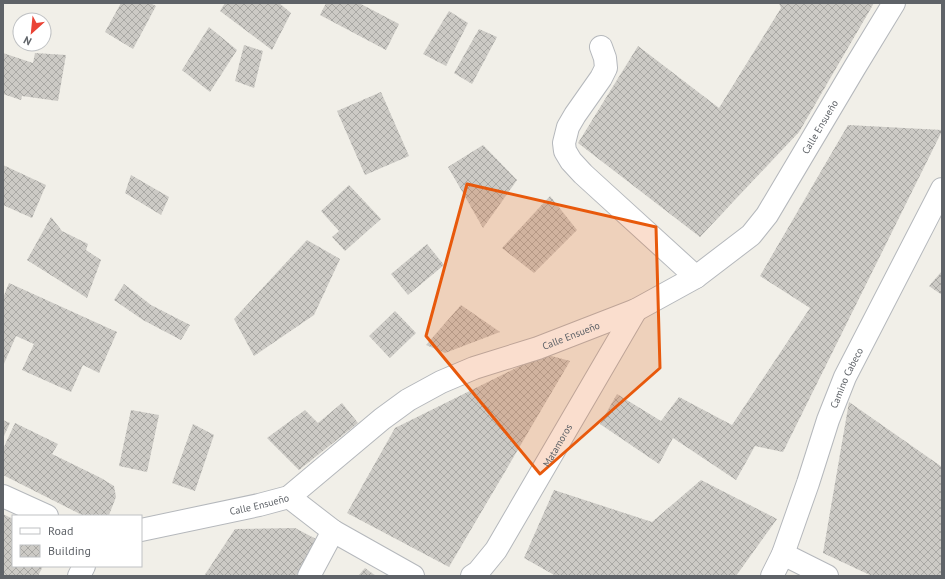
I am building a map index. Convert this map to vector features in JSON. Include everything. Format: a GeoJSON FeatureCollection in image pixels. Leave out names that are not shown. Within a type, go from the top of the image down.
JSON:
{"type":"FeatureCollection","features":[{"type":"Feature","properties":{"kind":"street","name":"Calle Ensueño"},"geometry":{"type":"LineString","coordinates":[[142,530],[259,505],[289,497],[382,419],[408,400],[442,382],[474,368],[538,348],[636,310],[696,277],[751,235],[767,215],[894,3]]}},
{"type":"Feature","properties":{"kind":"street"},"geometry":{"type":"LineString","coordinates":[[601,47],[606,58],[606,68],[601,78],[568,127],[564,143],[565,151],[571,161],[583,174],[696,277]]}},
{"type":"Feature","properties":{"kind":"street","name":"Camino Cabeco"},"geometry":{"type":"LineString","coordinates":[[772,576],[783,554],[828,420],[845,377],[942,189]]}},
{"type":"Feature","properties":{"kind":"street","name":"Matamoros"},"geometry":{"type":"LineString","coordinates":[[472,576],[478,572],[496,550],[636,310]]}},
{"type":"Feature","properties":{"kind":"street"},"geometry":{"type":"LineString","coordinates":[[3,496],[45,515]]}},
{"type":"Feature","properties":{"kind":"street"},"geometry":{"type":"LineString","coordinates":[[289,497],[333,531],[413,576]]}},
{"type":"Feature","properties":{"kind":"street"},"geometry":{"type":"LineString","coordinates":[[310,576],[333,531]]}},
{"type":"Feature","properties":{"kind":"street"},"geometry":{"type":"LineString","coordinates":[[783,554],[827,576]]}},
{"type":"Feature","properties":{"kind":"street"},"geometry":{"type":"LineString","coordinates":[[79,576],[84,567]]}},
{"type":"Feature","properties":{"kind":"highlighted area"},"geometry":{"type":"Polygon","coordinates":[[[467,184],[656,227],[660,368],[540,474],[426,336],[467,184]]]}},
{"type":"Feature","properties":{"kind":"building"},"geometry":{"type":"Polygon","coordinates":[[[121,3],[150,3],[156,6],[133,49],[105,32],[121,3]]]}},
{"type":"Feature","properties":{"kind":"building"},"geometry":{"type":"Polygon","coordinates":[[[225,3],[279,3],[291,13],[272,50],[220,11],[225,3]]]}},
{"type":"Feature","properties":{"kind":"building"},"geometry":{"type":"Polygon","coordinates":[[[326,3],[359,3],[399,24],[386,50],[320,15],[326,3]]]}},
{"type":"Feature","properties":{"kind":"building"},"geometry":{"type":"Polygon","coordinates":[[[779,3],[874,3],[799,132],[700,237],[578,143],[638,46],[719,108],[781,8],[779,3]]]}},
{"type":"Feature","properties":{"kind":"building"},"geometry":{"type":"Polygon","coordinates":[[[449,11],[468,23],[446,66],[423,54],[449,11]]]}},
{"type":"Feature","properties":{"kind":"building"},"geometry":{"type":"Polygon","coordinates":[[[209,27],[237,50],[210,92],[182,70],[209,27]]]}},
{"type":"Feature","properties":{"kind":"building"},"geometry":{"type":"Polygon","coordinates":[[[479,29],[497,37],[472,84],[454,73],[479,29]]]}},
{"type":"Feature","properties":{"kind":"building"},"geometry":{"type":"Polygon","coordinates":[[[244,45],[263,51],[254,88],[235,81],[244,45]]]}},
{"type":"Feature","properties":{"kind":"building"},"geometry":{"type":"Polygon","coordinates":[[[3,53],[33,63],[35,53],[66,55],[58,101],[22,96],[21,100],[3,94],[3,53]]]}},
{"type":"Feature","properties":{"kind":"building"},"geometry":{"type":"Polygon","coordinates":[[[381,92],[409,156],[365,175],[337,111],[381,92]]]}},
{"type":"Feature","properties":{"kind":"building"},"geometry":{"type":"Polygon","coordinates":[[[848,125],[942,131],[783,452],[755,446],[736,480],[673,438],[659,464],[600,424],[617,394],[661,421],[679,397],[732,425],[810,308],[760,276],[848,125]]]}},
{"type":"Feature","properties":{"kind":"building"},"geometry":{"type":"Polygon","coordinates":[[[483,145],[517,180],[483,228],[448,167],[483,145]]]}},
{"type":"Feature","properties":{"kind":"building"},"geometry":{"type":"Polygon","coordinates":[[[3,165],[46,185],[32,218],[3,205],[3,165]]]}},
{"type":"Feature","properties":{"kind":"building"},"geometry":{"type":"Polygon","coordinates":[[[131,175],[169,197],[161,215],[125,193],[131,175]]]}},
{"type":"Feature","properties":{"kind":"building"},"geometry":{"type":"Polygon","coordinates":[[[349,185],[381,219],[345,251],[332,237],[339,231],[321,211],[349,185]]]}},
{"type":"Feature","properties":{"kind":"building"},"geometry":{"type":"Polygon","coordinates":[[[550,196],[577,230],[534,273],[502,248],[550,196]]]}},
{"type":"Feature","properties":{"kind":"building"},"geometry":{"type":"Polygon","coordinates":[[[51,217],[62,231],[88,244],[86,250],[101,260],[87,298],[27,260],[51,217]]]}},
{"type":"Feature","properties":{"kind":"building"},"geometry":{"type":"Polygon","coordinates":[[[307,240],[340,259],[314,315],[254,356],[234,319],[307,240]]]}},
{"type":"Feature","properties":{"kind":"building"},"geometry":{"type":"Polygon","coordinates":[[[427,244],[444,265],[408,295],[391,274],[427,244]]]}},
{"type":"Feature","properties":{"kind":"building"},"geometry":{"type":"Polygon","coordinates":[[[942,271],[942,295],[929,286],[942,271]]]}},
{"type":"Feature","properties":{"kind":"building"},"geometry":{"type":"Polygon","coordinates":[[[9,283],[117,332],[99,373],[83,365],[71,392],[22,370],[34,344],[16,336],[3,366],[3,298],[9,283]]]}},
{"type":"Feature","properties":{"kind":"building"},"geometry":{"type":"Polygon","coordinates":[[[124,284],[151,305],[190,325],[181,340],[143,320],[114,300],[124,284]]]}},
{"type":"Feature","properties":{"kind":"building"},"geometry":{"type":"Polygon","coordinates":[[[461,305],[500,332],[445,353],[426,345],[461,305]]]}},
{"type":"Feature","properties":{"kind":"building"},"geometry":{"type":"Polygon","coordinates":[[[395,311],[416,333],[390,358],[369,336],[395,311]]]}},
{"type":"Feature","properties":{"kind":"building"},"geometry":{"type":"Polygon","coordinates":[[[544,354],[570,361],[449,567],[347,513],[395,428],[544,354]]]}},
{"type":"Feature","properties":{"kind":"building"},"geometry":{"type":"Polygon","coordinates":[[[849,402],[942,467],[942,576],[872,576],[823,553],[849,402]]]}},
{"type":"Feature","properties":{"kind":"building"},"geometry":{"type":"Polygon","coordinates":[[[342,403],[358,423],[299,470],[267,438],[305,410],[318,423],[342,403]]]}},
{"type":"Feature","properties":{"kind":"building"},"geometry":{"type":"Polygon","coordinates":[[[131,410],[159,415],[147,472],[119,466],[131,410]]]}},
{"type":"Feature","properties":{"kind":"building"},"geometry":{"type":"Polygon","coordinates":[[[3,420],[10,423],[3,438],[3,420]]]}},
{"type":"Feature","properties":{"kind":"building"},"geometry":{"type":"Polygon","coordinates":[[[15,423],[58,444],[52,454],[114,486],[116,497],[109,515],[82,515],[3,475],[3,449],[15,423]]]}},
{"type":"Feature","properties":{"kind":"building"},"geometry":{"type":"Polygon","coordinates":[[[193,424],[214,435],[195,491],[172,483],[193,424]]]}},
{"type":"Feature","properties":{"kind":"building"},"geometry":{"type":"Polygon","coordinates":[[[701,480],[777,519],[736,576],[556,576],[524,558],[554,490],[652,522],[701,480]]]}},
{"type":"Feature","properties":{"kind":"building"},"geometry":{"type":"Polygon","coordinates":[[[3,514],[12,518],[12,567],[42,567],[38,576],[3,576],[3,514]]]}},
{"type":"Feature","properties":{"kind":"building"},"geometry":{"type":"Polygon","coordinates":[[[295,528],[316,539],[296,576],[204,576],[235,529],[295,528]]]}},
{"type":"Feature","properties":{"kind":"building"},"geometry":{"type":"Polygon","coordinates":[[[365,568],[376,576],[358,576],[365,568]]]}}]}
